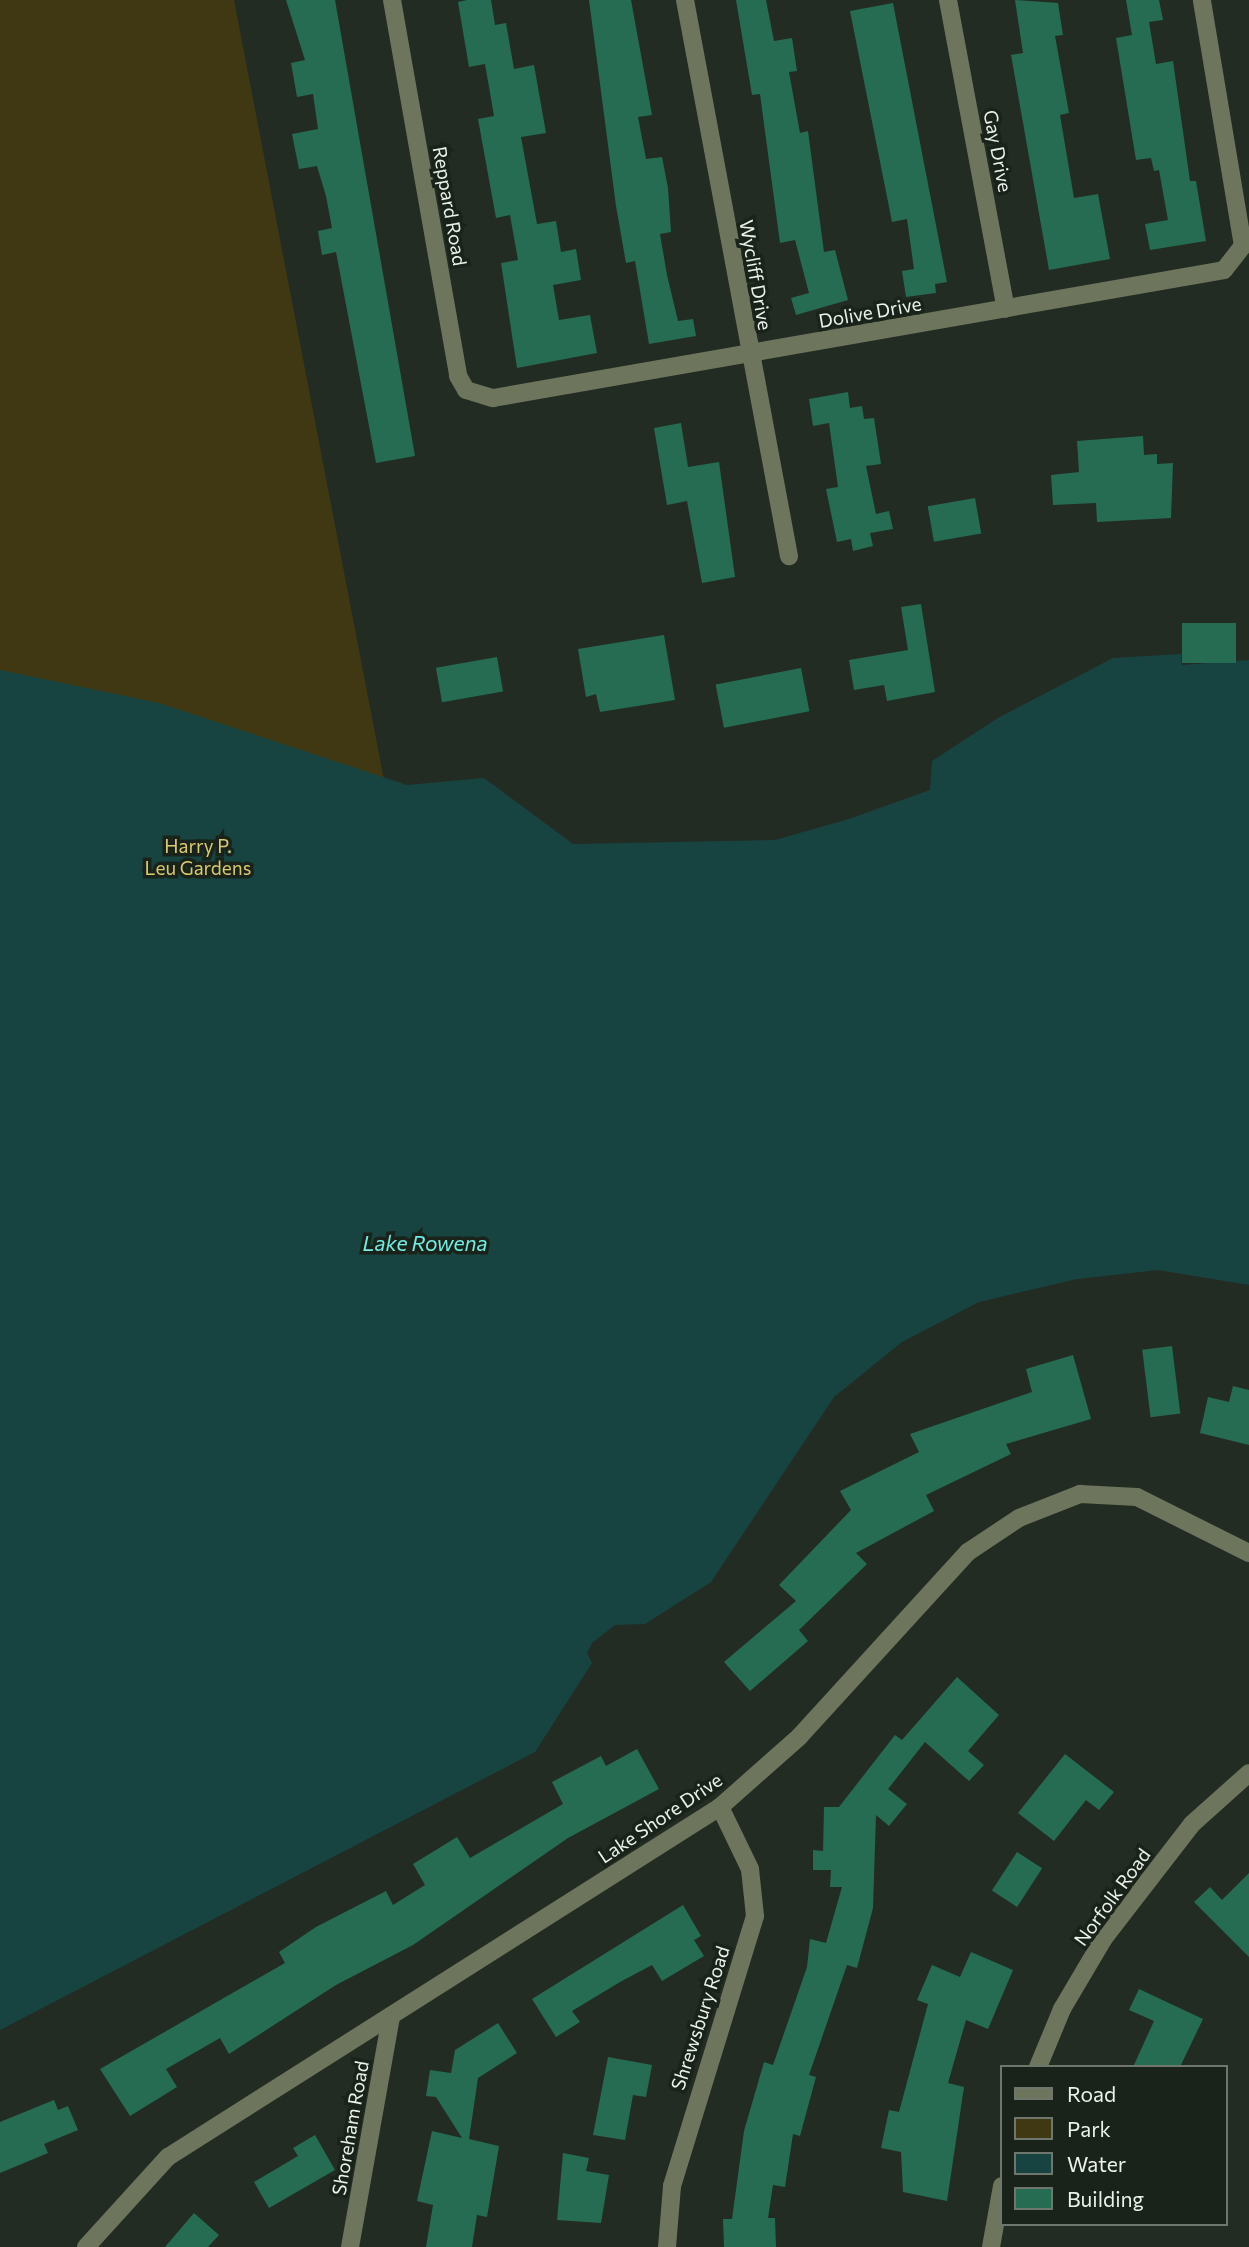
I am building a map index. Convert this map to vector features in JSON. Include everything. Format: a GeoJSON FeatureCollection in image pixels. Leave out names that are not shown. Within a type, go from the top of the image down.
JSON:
{"type":"FeatureCollection","features":[{"type":"Feature","properties":{"kind":"street","name":"Reppard Road"},"geometry":{"type":"LineString","coordinates":[[392,0],[458,376],[466,390],[493,398]]}},
{"type":"Feature","properties":{"kind":"street","name":"Wycliff Drive"},"geometry":{"type":"LineString","coordinates":[[685,0],[789,556]]}},
{"type":"Feature","properties":{"kind":"street","name":"Gay Drive"},"geometry":{"type":"LineString","coordinates":[[948,0],[1006,309]]}},
{"type":"Feature","properties":{"kind":"street","name":"Dolive Drive"},"geometry":{"type":"LineString","coordinates":[[493,398],[750,356],[1223,270],[1242,246],[1202,0]]}},
{"type":"Feature","properties":{"kind":"street","name":"Lake Shore Drive"},"geometry":{"type":"LineString","coordinates":[[86,2247],[167,2157],[720,1807],[799,1737],[968,1552],[1019,1518],[1080,1494],[1137,1497],[1248,1554]]}},
{"type":"Feature","properties":{"kind":"street","name":"Norfolk Road"},"geometry":{"type":"LineString","coordinates":[[1039,2065],[1062,2009],[1104,1938],[1192,1824],[1249,1773]]}},
{"type":"Feature","properties":{"kind":"street","name":"Shrewsbury Road"},"geometry":{"type":"LineString","coordinates":[[667,2247],[671,2186],[755,1916],[750,1869],[720,1807]]}},
{"type":"Feature","properties":{"kind":"street","name":"Shoreham Road"},"geometry":{"type":"LineString","coordinates":[[349,2247],[391,2016]]}},
{"type":"Feature","properties":{"kind":"street"},"geometry":{"type":"LineString","coordinates":[[991,2247],[1000,2197]]}},
{"type":"Feature","properties":{"kind":"green space","name":"Harry P. Leu Gardens"},"geometry":{"type":"Polygon","coordinates":[[[0,0],[234,0],[429,1014],[0,1095],[0,0]]]}},
{"type":"Feature","properties":{"kind":"water","name":"Lake Rowena"},"geometry":{"type":"Polygon","coordinates":[[[1181,654],[1182,665],[1249,660],[1249,1285],[1158,1270],[1077,1279],[979,1302],[902,1342],[834,1397],[711,1582],[645,1624],[615,1625],[592,1643],[587,1653],[592,1663],[535,1752],[0,2030],[0,670],[159,703],[407,785],[484,778],[573,844],[775,840],[849,819],[930,790],[932,761],[998,718],[1113,658],[1181,654]]]}},
{"type":"Feature","properties":{"kind":"building"},"geometry":{"type":"Polygon","coordinates":[[[286,0],[335,0],[415,456],[376,463],[336,252],[322,255],[318,231],[332,228],[326,196],[317,166],[299,169],[292,134],[318,129],[313,94],[297,97],[291,63],[305,60],[286,0]]]}},
{"type":"Feature","properties":{"kind":"building"},"geometry":{"type":"Polygon","coordinates":[[[491,0],[495,25],[506,23],[514,69],[534,65],[546,133],[521,137],[537,224],[556,221],[561,252],[576,249],[581,280],[553,285],[559,320],[590,315],[597,353],[517,368],[501,263],[518,260],[510,215],[496,218],[478,119],[494,116],[485,64],[469,67],[458,2],[491,0]]]}},
{"type":"Feature","properties":{"kind":"building"},"geometry":{"type":"Polygon","coordinates":[[[589,0],[631,0],[652,115],[638,117],[646,159],[662,157],[668,188],[671,232],[660,234],[667,275],[678,321],[693,319],[696,336],[649,344],[635,261],[626,263],[616,206],[589,0]]]}},
{"type":"Feature","properties":{"kind":"building"},"geometry":{"type":"Polygon","coordinates":[[[736,0],[766,0],[774,41],[792,38],[797,71],[789,72],[800,133],[808,131],[824,252],[835,250],[848,300],[796,315],[791,298],[809,293],[795,240],[780,243],[760,94],[752,95],[736,0]]]}},
{"type":"Feature","properties":{"kind":"building"},"geometry":{"type":"Polygon","coordinates":[[[1015,0],[1058,3],[1063,35],[1055,36],[1069,113],[1060,115],[1074,198],[1098,194],[1110,259],[1049,270],[1011,55],[1023,53],[1015,0]]]}},
{"type":"Feature","properties":{"kind":"building"},"geometry":{"type":"Polygon","coordinates":[[[1126,0],[1159,0],[1163,20],[1149,22],[1156,64],[1173,61],[1190,181],[1196,181],[1206,241],[1150,250],[1145,224],[1168,220],[1159,170],[1154,171],[1151,158],[1136,160],[1116,38],[1132,35],[1126,0]]]}},
{"type":"Feature","properties":{"kind":"building"},"geometry":{"type":"Polygon","coordinates":[[[893,3],[947,282],[935,284],[936,293],[906,297],[902,271],[914,269],[907,219],[892,222],[850,11],[893,3]]]}},
{"type":"Feature","properties":{"kind":"building"},"geometry":{"type":"Polygon","coordinates":[[[848,392],[850,408],[862,406],[864,419],[874,418],[881,464],[866,466],[876,514],[889,511],[893,529],[870,533],[873,546],[853,551],[851,539],[837,542],[826,489],[838,487],[829,423],[813,426],[809,399],[848,392]]]}},
{"type":"Feature","properties":{"kind":"building"},"geometry":{"type":"Polygon","coordinates":[[[681,423],[688,467],[719,462],[735,577],[702,583],[687,501],[667,505],[654,428],[681,423]]]}},
{"type":"Feature","properties":{"kind":"building"},"geometry":{"type":"Polygon","coordinates":[[[1143,436],[1144,455],[1157,454],[1157,464],[1173,463],[1171,518],[1097,522],[1096,503],[1053,505],[1051,475],[1079,472],[1077,441],[1143,436]]]}},
{"type":"Feature","properties":{"kind":"building"},"geometry":{"type":"Polygon","coordinates":[[[975,498],[981,533],[934,542],[928,506],[975,498]]]}},
{"type":"Feature","properties":{"kind":"building"},"geometry":{"type":"Polygon","coordinates":[[[921,604],[935,692],[887,701],[884,685],[854,690],[849,660],[908,650],[901,607],[921,604]]]}},
{"type":"Feature","properties":{"kind":"building"},"geometry":{"type":"Polygon","coordinates":[[[1182,623],[1236,623],[1236,663],[1182,663],[1182,623]]]}},
{"type":"Feature","properties":{"kind":"building"},"geometry":{"type":"Polygon","coordinates":[[[664,635],[675,700],[600,712],[596,694],[586,697],[578,649],[664,635]]]}},
{"type":"Feature","properties":{"kind":"building"},"geometry":{"type":"Polygon","coordinates":[[[497,657],[503,691],[442,702],[436,668],[497,657]]]}},
{"type":"Feature","properties":{"kind":"building"},"geometry":{"type":"Polygon","coordinates":[[[801,668],[809,711],[724,728],[716,685],[801,668]]]}},
{"type":"Feature","properties":{"kind":"building"},"geometry":{"type":"Polygon","coordinates":[[[1172,1346],[1180,1413],[1151,1417],[1142,1350],[1172,1346]]]}},
{"type":"Feature","properties":{"kind":"building"},"geometry":{"type":"Polygon","coordinates":[[[1073,1355],[1091,1419],[1006,1444],[1011,1454],[926,1495],[934,1511],[856,1553],[867,1564],[799,1630],[808,1641],[750,1691],[724,1662],[796,1601],[779,1585],[851,1510],[840,1491],[919,1452],[910,1434],[1032,1392],[1026,1369],[1073,1355]]]}},
{"type":"Feature","properties":{"kind":"building"},"geometry":{"type":"Polygon","coordinates":[[[1233,1386],[1249,1390],[1249,1445],[1200,1433],[1208,1397],[1229,1402],[1233,1386]]]}},
{"type":"Feature","properties":{"kind":"building"},"geometry":{"type":"Polygon","coordinates":[[[957,1677],[999,1715],[968,1751],[984,1765],[969,1781],[925,1742],[888,1789],[907,1804],[889,1826],[876,1815],[873,1908],[857,1968],[847,1965],[809,2075],[816,2077],[800,2136],[793,2134],[785,2187],[773,2185],[768,2218],[775,2218],[776,2247],[724,2247],[723,2219],[732,2219],[744,2131],[764,2062],[773,2065],[807,1967],[810,1939],[826,1943],[842,1887],[830,1887],[831,1870],[813,1870],[813,1850],[823,1851],[824,1807],[839,1807],[895,1735],[902,1740],[957,1677]]]}},
{"type":"Feature","properties":{"kind":"building"},"geometry":{"type":"Polygon","coordinates":[[[637,1749],[659,1789],[568,1838],[413,1945],[336,1985],[229,2054],[220,2038],[166,2069],[177,2087],[130,2116],[100,2069],[285,1963],[279,1952],[316,1927],[386,1891],[393,1905],[425,1885],[413,1864],[457,1837],[470,1858],[563,1804],[552,1782],[601,1756],[606,1766],[637,1749]]]}},
{"type":"Feature","properties":{"kind":"building"},"geometry":{"type":"Polygon","coordinates":[[[1065,1754],[1114,1792],[1099,1810],[1086,1800],[1054,1841],[1018,1813],[1065,1754]]]}},
{"type":"Feature","properties":{"kind":"building"},"geometry":{"type":"Polygon","coordinates":[[[1017,1852],[1042,1868],[1017,1907],[992,1891],[1017,1852]]]}},
{"type":"Feature","properties":{"kind":"building"},"geometry":{"type":"Polygon","coordinates":[[[1249,1873],[1249,1957],[1194,1902],[1210,1887],[1222,1900],[1249,1873]]]}},
{"type":"Feature","properties":{"kind":"building"},"geometry":{"type":"Polygon","coordinates":[[[683,1905],[701,1936],[694,1940],[704,1956],[662,1981],[652,1965],[620,1982],[572,2011],[580,2022],[556,2037],[532,1999],[683,1905]]]}},
{"type":"Feature","properties":{"kind":"building"},"geometry":{"type":"Polygon","coordinates":[[[971,1952],[1013,1970],[988,2029],[966,2020],[948,2083],[964,2087],[947,2201],[903,2192],[901,2152],[881,2148],[889,2110],[899,2112],[928,2004],[917,2000],[932,1965],[960,1977],[971,1952]]]}},
{"type":"Feature","properties":{"kind":"building"},"geometry":{"type":"Polygon","coordinates":[[[1139,1989],[1203,2019],[1181,2065],[1134,2065],[1154,2021],[1129,2010],[1139,1989]]]}},
{"type":"Feature","properties":{"kind":"building"},"geometry":{"type":"Polygon","coordinates":[[[498,2023],[517,2053],[478,2078],[469,2139],[499,2146],[487,2217],[477,2215],[472,2247],[426,2247],[433,2205],[417,2201],[432,2131],[462,2138],[436,2097],[426,2096],[430,2070],[451,2073],[455,2050],[498,2023]]]}},
{"type":"Feature","properties":{"kind":"building"},"geometry":{"type":"Polygon","coordinates":[[[608,2057],[652,2065],[646,2097],[633,2095],[625,2140],[593,2135],[608,2057]]]}},
{"type":"Feature","properties":{"kind":"building"},"geometry":{"type":"Polygon","coordinates":[[[54,2100],[58,2110],[68,2106],[78,2130],[44,2144],[48,2153],[0,2173],[0,2122],[54,2100]]]}},
{"type":"Feature","properties":{"kind":"building"},"geometry":{"type":"Polygon","coordinates":[[[315,2135],[335,2170],[269,2208],[254,2182],[298,2156],[293,2148],[315,2135]]]}},
{"type":"Feature","properties":{"kind":"building"},"geometry":{"type":"Polygon","coordinates":[[[563,2153],[589,2158],[586,2171],[609,2175],[601,2223],[557,2220],[563,2153]]]}},
{"type":"Feature","properties":{"kind":"building"},"geometry":{"type":"Polygon","coordinates":[[[194,2213],[219,2235],[208,2247],[165,2247],[194,2213]]]}}]}
